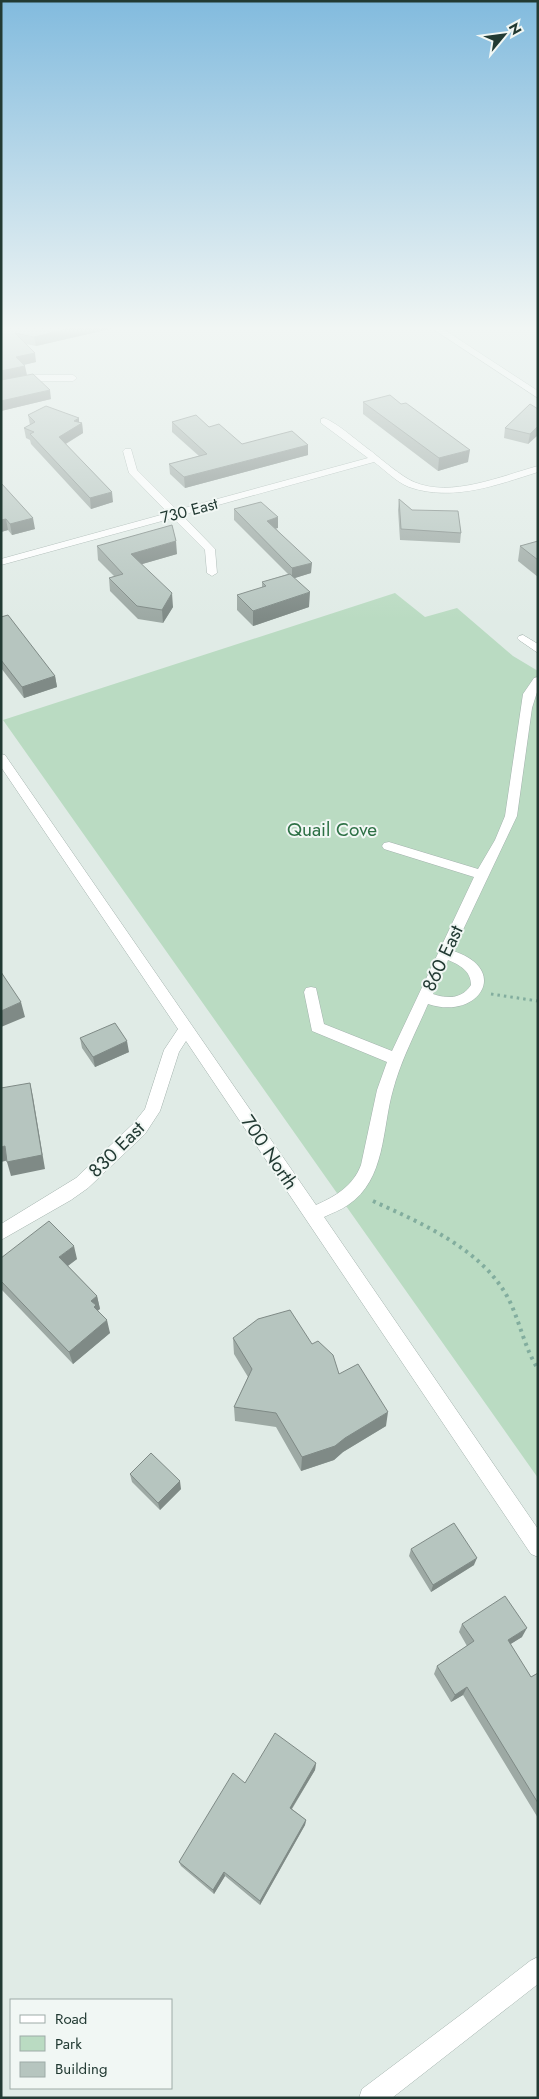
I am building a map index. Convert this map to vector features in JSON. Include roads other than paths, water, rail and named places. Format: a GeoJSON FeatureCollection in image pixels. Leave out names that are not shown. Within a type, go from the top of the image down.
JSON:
{"type":"FeatureCollection","features":[{"type":"Feature","properties":{"kind":"street"},"geometry":{"type":"LineString","coordinates":[[327,423],[410,484],[434,490],[452,491],[483,485],[538,469]]}},
{"type":"Feature","properties":{"kind":"street"},"geometry":{"type":"LineString","coordinates":[[128,451],[132,471],[210,549],[212,573]]}},
{"type":"Feature","properties":{"kind":"street","name":"730 East"},"geometry":{"type":"LineString","coordinates":[[1,562],[377,458]]}},
{"type":"Feature","properties":{"kind":"street"},"geometry":{"type":"LineString","coordinates":[[523,638],[538,650]]}},
{"type":"Feature","properties":{"kind":"street","name":"860 East"},"geometry":{"type":"LineString","coordinates":[[313,1214],[343,1200],[363,1180],[385,1090],[396,1058],[511,816],[526,708],[529,694],[538,680]]}},
{"type":"Feature","properties":{"kind":"street","name":"700 North"},"geometry":{"type":"LineString","coordinates":[[1,758],[538,1547]]}},
{"type":"Feature","properties":{"kind":"street"},"geometry":{"type":"LineString","coordinates":[[389,846],[482,875]]}},
{"type":"Feature","properties":{"kind":"street"},"geometry":{"type":"LineString","coordinates":[[424,997],[442,1003],[460,1002],[472,996],[476,990],[477,978],[474,970],[459,959],[444,954]]}},
{"type":"Feature","properties":{"kind":"street"},"geometry":{"type":"LineString","coordinates":[[311,992],[317,1027],[396,1058]]}},
{"type":"Feature","properties":{"kind":"street","name":"830 East"},"geometry":{"type":"LineString","coordinates":[[1,1233],[82,1183],[139,1129],[152,1111],[172,1050],[186,1029]]}},
{"type":"Feature","properties":{"kind":"street"},"geometry":{"type":"LineString","coordinates":[[372,2098],[538,1969]]}},
{"type":"Feature","properties":{"kind":"park label","name":"Quail Cove"},"geometry":{"type":"Point","coordinates":[332,829]}}]}
